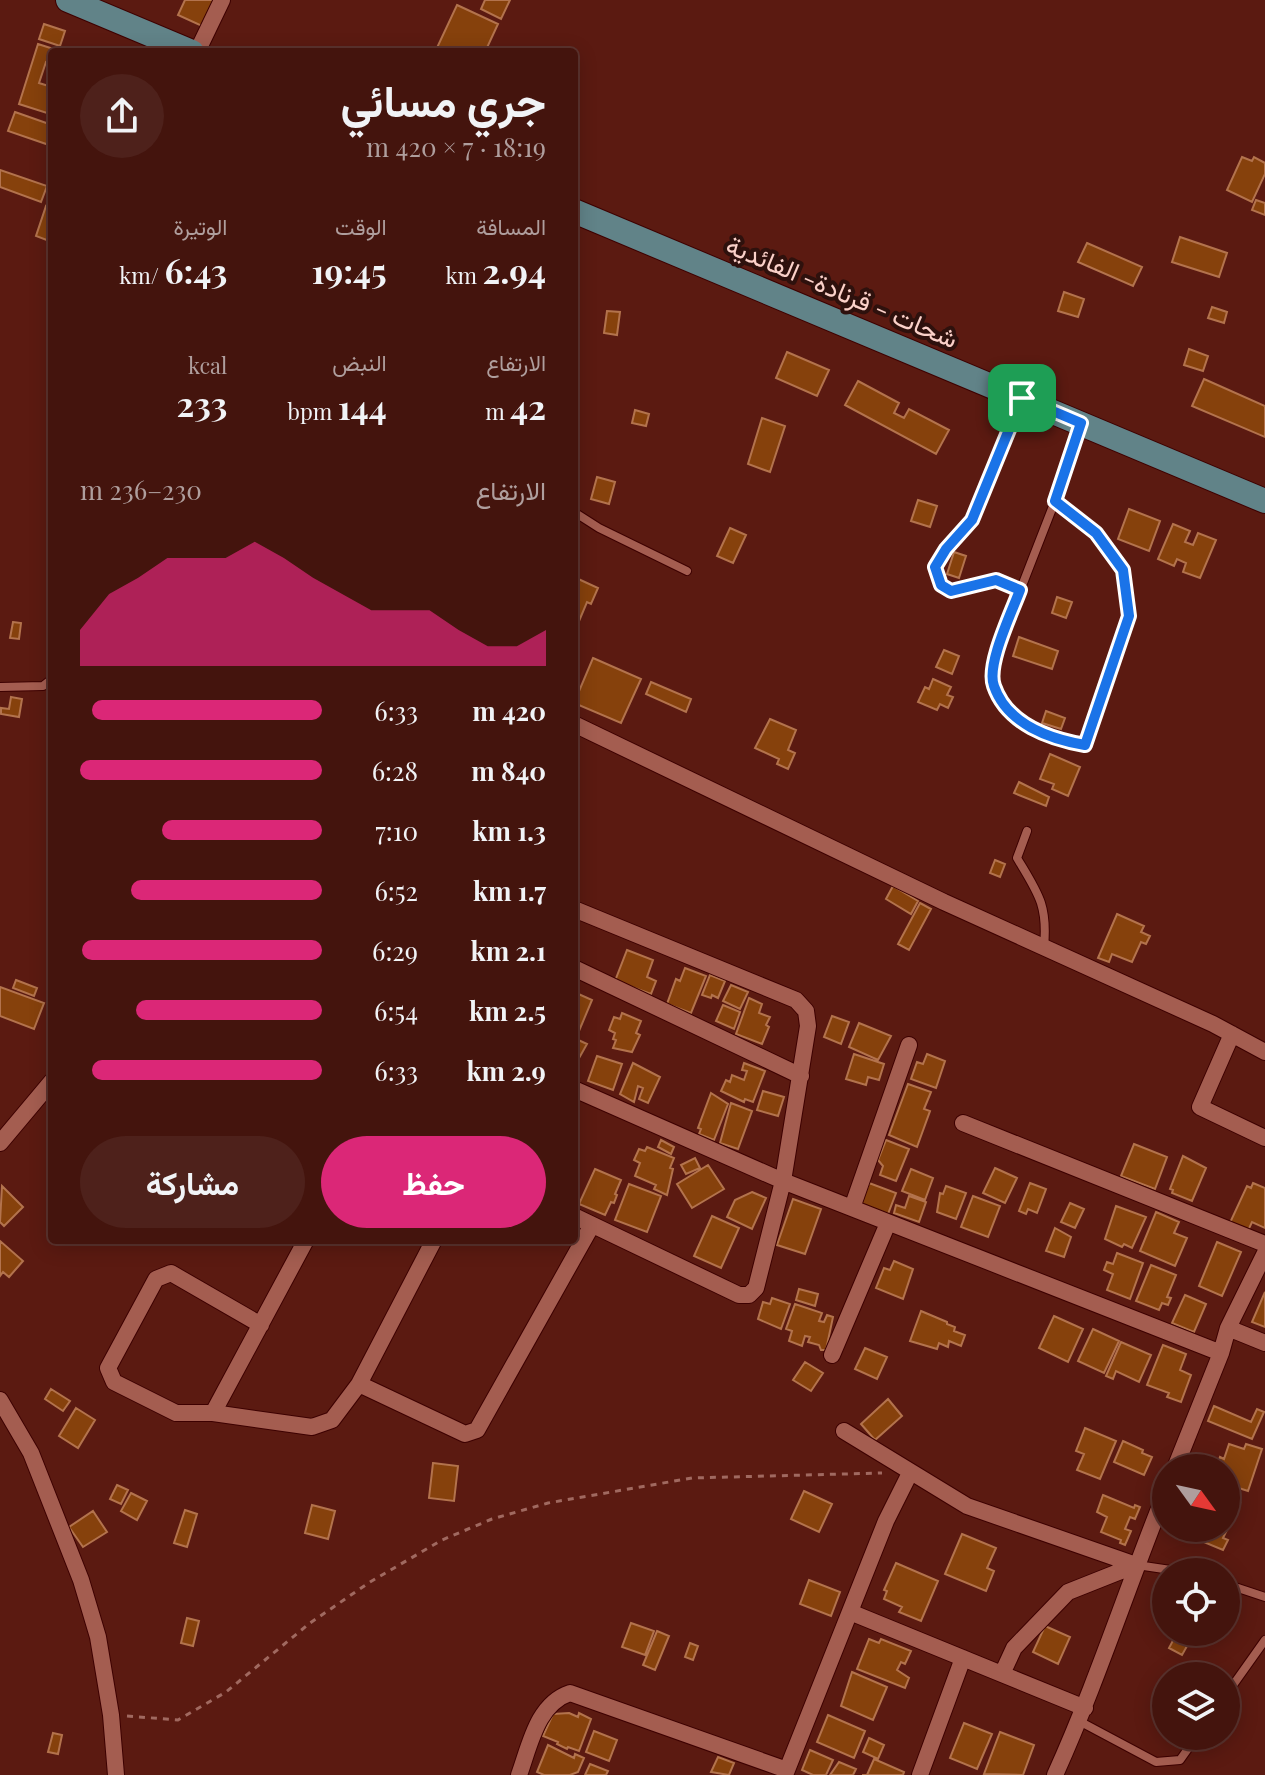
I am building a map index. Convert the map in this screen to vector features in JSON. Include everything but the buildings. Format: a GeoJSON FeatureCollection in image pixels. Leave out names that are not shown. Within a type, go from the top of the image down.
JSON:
{"type":"FeatureCollection","features":[{"type":"Feature","properties":{"kind":"main road"},"geometry":{"type":"LineString","coordinates":[[68,0],[185,48]]}},
{"type":"Feature","properties":{"kind":"main road","name":"شحات - قرنادة- الفائدية"},"geometry":{"type":"LineString","coordinates":[[578,217],[1265,501]]}},
{"type":"Feature","properties":{"kind":"street"},"geometry":{"type":"LineString","coordinates":[[197,48],[222,0]]}},
{"type":"Feature","properties":{"kind":"street"},"geometry":{"type":"LineString","coordinates":[[578,726],[1265,1052]]}},
{"type":"Feature","properties":{"kind":"street"},"geometry":{"type":"LineString","coordinates":[[578,911],[796,1000],[806,1011],[808,1026],[783,1181],[756,1288],[749,1295],[739,1295],[578,1218]]}},
{"type":"Feature","properties":{"kind":"street"},"geometry":{"type":"LineString","coordinates":[[578,970],[801,1076]]}},
{"type":"Feature","properties":{"kind":"street"},"geometry":{"type":"LineString","coordinates":[[1232,1034],[1200,1107],[1265,1138]]}},
{"type":"Feature","properties":{"kind":"street"},"geometry":{"type":"LineString","coordinates":[[852,1208],[909,1045]]}},
{"type":"Feature","properties":{"kind":"street"},"geometry":{"type":"LineString","coordinates":[[0,1143],[48,1086]]}},
{"type":"Feature","properties":{"kind":"street"},"geometry":{"type":"LineString","coordinates":[[578,1091],[783,1181],[1221,1353]]}},
{"type":"Feature","properties":{"kind":"street"},"geometry":{"type":"LineString","coordinates":[[963,1123],[1265,1244]]}},
{"type":"Feature","properties":{"kind":"street"},"geometry":{"type":"LineString","coordinates":[[832,1355],[888,1223]]}},
{"type":"Feature","properties":{"kind":"street"},"geometry":{"type":"LineString","coordinates":[[359,1384],[465,1434],[477,1430],[592,1225]]}},
{"type":"Feature","properties":{"kind":"street"},"geometry":{"type":"LineString","coordinates":[[213,1413],[304,1244]]}},
{"type":"Feature","properties":{"kind":"street"},"geometry":{"type":"LineString","coordinates":[[261,1325],[171,1273],[156,1279],[108,1368],[114,1382],[176,1413],[213,1413],[312,1427],[332,1420],[359,1384],[432,1244]]}},
{"type":"Feature","properties":{"kind":"street"},"geometry":{"type":"LineString","coordinates":[[1181,1454],[1228,1328],[1265,1253]]}},
{"type":"Feature","properties":{"kind":"street"},"geometry":{"type":"LineString","coordinates":[[1228,1328],[1265,1343]]}},
{"type":"Feature","properties":{"kind":"street"},"geometry":{"type":"LineString","coordinates":[[0,1400],[31,1453],[81,1580],[98,1637],[111,1715],[116,1775]]}},
{"type":"Feature","properties":{"kind":"street"},"geometry":{"type":"LineString","coordinates":[[844,1431],[967,1506],[1136,1565]]}},
{"type":"Feature","properties":{"kind":"street"},"geometry":{"type":"LineString","coordinates":[[519,1775],[548,1706],[558,1697],[570,1693],[786,1772],[886,1521],[910,1473]]}},
{"type":"Feature","properties":{"kind":"street"},"geometry":{"type":"LineString","coordinates":[[1055,1775],[1082,1715],[1152,1526]]}},
{"type":"Feature","properties":{"kind":"street"},"geometry":{"type":"LineString","coordinates":[[1002,1674],[1014,1648],[1068,1592],[1136,1565]]}},
{"type":"Feature","properties":{"kind":"street"},"geometry":{"type":"LineString","coordinates":[[850,1612],[1002,1674],[1082,1715]]}},
{"type":"Feature","properties":{"kind":"street"},"geometry":{"type":"LineString","coordinates":[[920,1775],[963,1658]]}},
{"type":"Feature","properties":{"kind":"lane"},"geometry":{"type":"LineString","coordinates":[[1020,590],[996,580],[951,591],[941,585],[935,567],[946,549],[972,520],[1022,398]]}},
{"type":"Feature","properties":{"kind":"lane"},"geometry":{"type":"LineString","coordinates":[[1055,501],[1096,533],[1123,570],[1129,616],[1085,745],[1060,741],[1036,731],[1012,714],[993,685],[997,650],[1055,501],[1081,423]]}},
{"type":"Feature","properties":{"kind":"lane"},"geometry":{"type":"LineString","coordinates":[[578,515],[687,571]]}},
{"type":"Feature","properties":{"kind":"lane"},"geometry":{"type":"LineString","coordinates":[[0,687],[43,686],[48,682]]}},
{"type":"Feature","properties":{"kind":"lane"},"geometry":{"type":"LineString","coordinates":[[1027,831],[1017,858],[1041,899],[1046,921],[1044,948]]}},
{"type":"Feature","properties":{"kind":"lane"},"geometry":{"type":"LineString","coordinates":[[1136,1565],[1152,1567]]}},
{"type":"Feature","properties":{"kind":"lane"},"geometry":{"type":"LineString","coordinates":[[1240,1589],[1265,1597]]}},
{"type":"Feature","properties":{"kind":"lane"},"geometry":{"type":"LineString","coordinates":[[1240,1675],[1265,1640]]}},
{"type":"Feature","properties":{"kind":"lane"},"geometry":{"type":"LineString","coordinates":[[1082,1715],[1156,1762],[1180,1760],[1187,1750]]}},
{"type":"Feature","properties":{"kind":"path"},"geometry":{"type":"LineString","coordinates":[[111,1715],[178,1720],[226,1692],[310,1623],[370,1582],[442,1540],[492,1519],[548,1503],[692,1478],[910,1473]]}},
{"type":"Feature","properties":{"kind":"route"},"geometry":{"type":"LineString","coordinates":[[1022,398],[1081,423],[1055,501],[1096,533],[1123,570],[1129,616],[1085,745],[1060,741],[1036,731],[1012,714],[993,685],[997,650],[1020,590],[996,580],[951,591],[941,585],[935,567],[946,549],[972,520],[1022,398]]}}]}
